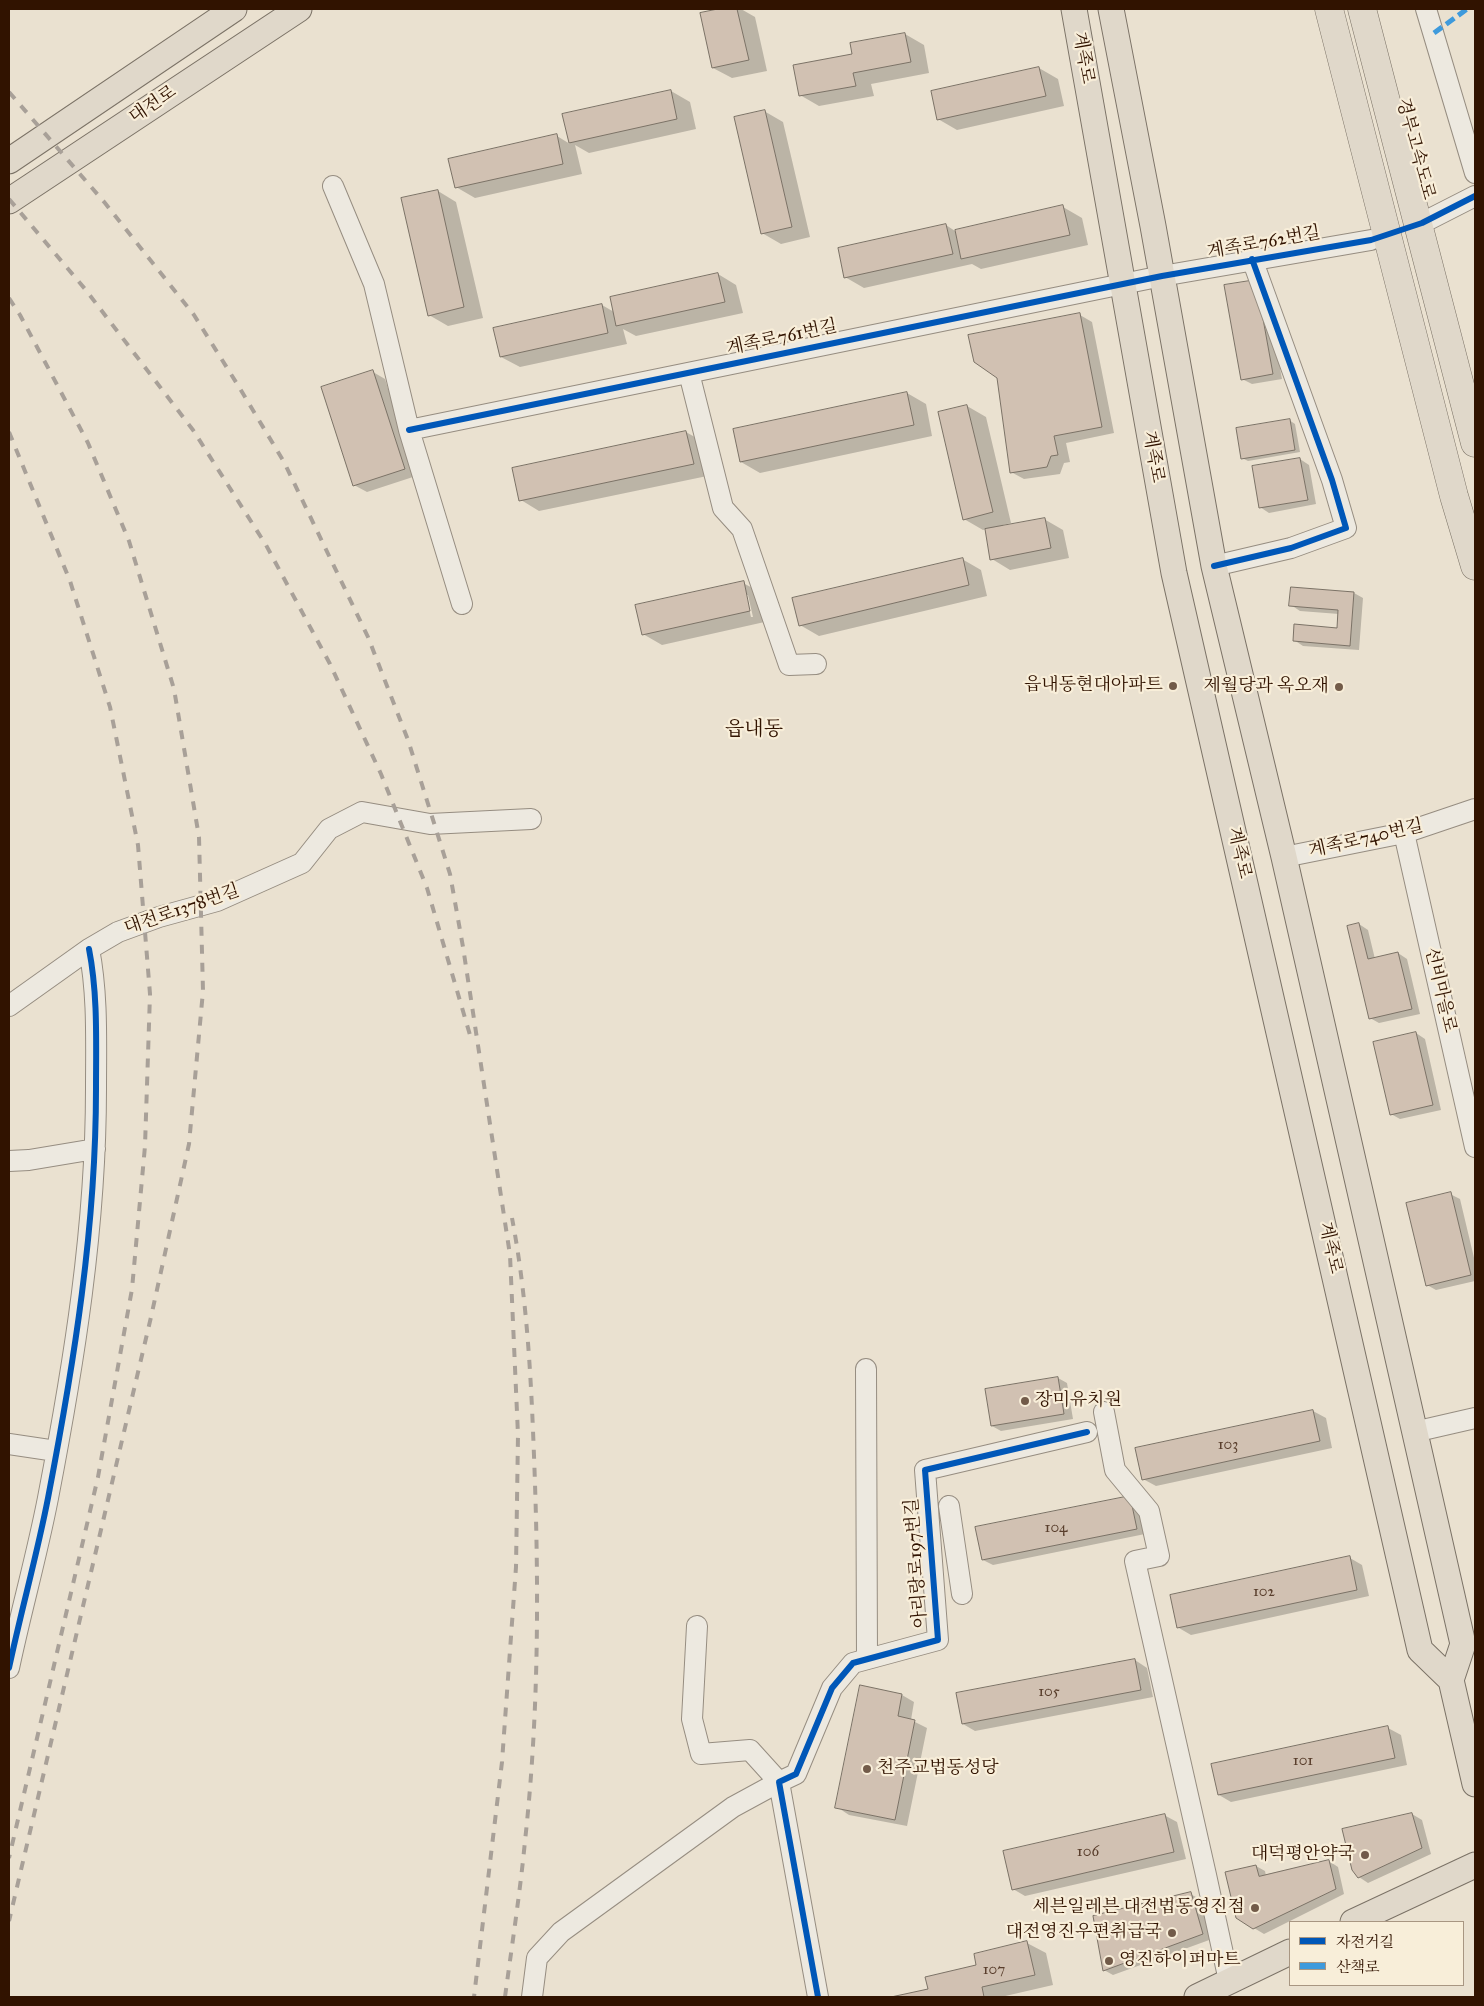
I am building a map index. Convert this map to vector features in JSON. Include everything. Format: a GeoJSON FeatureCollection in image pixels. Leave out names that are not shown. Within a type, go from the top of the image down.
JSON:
{"type":"FeatureCollection","features":[{"type":"Feature","properties":{"kind":"highway"},"geometry":{"type":"LineString","coordinates":[[1328,9],[1454,496],[1475,566]]}},
{"type":"Feature","properties":{"kind":"highway","name":"경부고속도로"},"geometry":{"type":"LineString","coordinates":[[1362,9],[1475,443]]}},
{"type":"Feature","properties":{"kind":"main road","name":"대전로"},"geometry":{"type":"LineString","coordinates":[[9,160],[234,9]]}},
{"type":"Feature","properties":{"kind":"main road","name":"대전로"},"geometry":{"type":"LineString","coordinates":[[9,202],[299,9]]}},
{"type":"Feature","properties":{"kind":"main road","name":"계족로"},"geometry":{"type":"LineString","coordinates":[[1074,9],[1174,573],[1420,1650],[1451,1680],[1463,1644],[1284,857],[1214,566],[1162,276],[1111,9]]}},
{"type":"Feature","properties":{"kind":"main road"},"geometry":{"type":"LineString","coordinates":[[1451,1680],[1475,1784]]}},
{"type":"Feature","properties":{"kind":"main road"},"geometry":{"type":"LineString","coordinates":[[1356,1921],[1475,1864]]}},
{"type":"Feature","properties":{"kind":"main road"},"geometry":{"type":"LineString","coordinates":[[1196,1997],[1289,1952]]}},
{"type":"Feature","properties":{"kind":"street"},"geometry":{"type":"LineString","coordinates":[[1426,9],[1475,174]]}},
{"type":"Feature","properties":{"kind":"street"},"geometry":{"type":"LineString","coordinates":[[333,186],[374,284],[409,430],[462,604]]}},
{"type":"Feature","properties":{"kind":"street"},"geometry":{"type":"LineString","coordinates":[[1422,223],[1475,196]]}},
{"type":"Feature","properties":{"kind":"street","name":"계족로762번길"},"geometry":{"type":"LineString","coordinates":[[1162,276],[1371,240]]}},
{"type":"Feature","properties":{"kind":"street"},"geometry":{"type":"LineString","coordinates":[[1214,566],[1291,548],[1346,528],[1332,480],[1252,259]]}},
{"type":"Feature","properties":{"kind":"street","name":"계족로761번길"},"geometry":{"type":"LineString","coordinates":[[409,430],[1162,276]]}},
{"type":"Feature","properties":{"kind":"street"},"geometry":{"type":"LineString","coordinates":[[689,373],[723,508],[742,528],[789,664],[816,664]]}},
{"type":"Feature","properties":{"kind":"street","name":"계족로740번길"},"geometry":{"type":"LineString","coordinates":[[1284,857],[1404,833],[1475,809]]}},
{"type":"Feature","properties":{"kind":"street","name":"대전로1378번길"},"geometry":{"type":"LineString","coordinates":[[9,1006],[118,932],[159,917],[217,901],[302,863],[329,829],[362,812],[430,824],[532,819]]}},
{"type":"Feature","properties":{"kind":"street","name":"선비마을로"},"geometry":{"type":"LineString","coordinates":[[1404,833],[1475,1147]]}},
{"type":"Feature","properties":{"kind":"street"},"geometry":{"type":"LineString","coordinates":[[9,1668],[48,1500],[83,1294],[95,1149],[95,979],[89,950]]}},
{"type":"Feature","properties":{"kind":"street"},"geometry":{"type":"LineString","coordinates":[[9,1161],[29,1160],[95,1149]]}},
{"type":"Feature","properties":{"kind":"street"},"geometry":{"type":"LineString","coordinates":[[866,1369],[867,1659]]}},
{"type":"Feature","properties":{"kind":"street"},"geometry":{"type":"LineString","coordinates":[[1104,1412],[1116,1470],[1149,1511],[1159,1556],[1135,1561],[1205,1867],[1229,1982]]}},
{"type":"Feature","properties":{"kind":"street"},"geometry":{"type":"LineString","coordinates":[[1414,1432],[1475,1418]]}},
{"type":"Feature","properties":{"kind":"street","name":"아리랑로197번길"},"geometry":{"type":"LineString","coordinates":[[532,1997],[537,1958],[561,1932],[733,1807],[796,1774],[832,1688],[853,1663],[938,1640],[925,1470],[1087,1432]]}},
{"type":"Feature","properties":{"kind":"street"},"geometry":{"type":"LineString","coordinates":[[9,1444],[56,1451]]}},
{"type":"Feature","properties":{"kind":"street"},"geometry":{"type":"LineString","coordinates":[[949,1506],[962,1594]]}},
{"type":"Feature","properties":{"kind":"street"},"geometry":{"type":"LineString","coordinates":[[697,1626],[692,1719],[701,1754],[750,1750],[779,1782],[818,1997]]}},
{"type":"Feature","properties":{"kind":"building"},"geometry":{"type":"Polygon","coordinates":[[[718,9],[737,9],[749,60],[712,68],[700,13],[718,9]]]}},
{"type":"Feature","properties":{"kind":"building"},"geometry":{"type":"Polygon","coordinates":[[[905,33],[911,62],[853,73],[856,86],[799,96],[793,65],[852,54],[850,43],[905,33]]]}},
{"type":"Feature","properties":{"kind":"building"},"geometry":{"type":"Polygon","coordinates":[[[1039,67],[1046,96],[937,120],[931,91],[1039,67]]]}},
{"type":"Feature","properties":{"kind":"building"},"geometry":{"type":"Polygon","coordinates":[[[671,90],[677,119],[569,143],[562,114],[671,90]]]}},
{"type":"Feature","properties":{"kind":"building"},"geometry":{"type":"Polygon","coordinates":[[[765,110],[792,227],[761,234],[734,117],[765,110]]]}},
{"type":"Feature","properties":{"kind":"building"},"geometry":{"type":"Polygon","coordinates":[[[557,134],[563,164],[455,188],[448,159],[557,134]]]}},
{"type":"Feature","properties":{"kind":"building"},"geometry":{"type":"Polygon","coordinates":[[[438,190],[464,307],[428,316],[401,198],[438,190]]]}},
{"type":"Feature","properties":{"kind":"building"},"geometry":{"type":"Polygon","coordinates":[[[1063,205],[1070,235],[961,259],[955,230],[1063,205]]]}},
{"type":"Feature","properties":{"kind":"building"},"geometry":{"type":"Polygon","coordinates":[[[946,224],[953,254],[844,278],[838,248],[946,224]]]}},
{"type":"Feature","properties":{"kind":"building"},"geometry":{"type":"Polygon","coordinates":[[[718,273],[725,302],[616,326],[610,297],[718,273]]]}},
{"type":"Feature","properties":{"kind":"building"},"geometry":{"type":"Polygon","coordinates":[[[1256,280],[1273,374],[1241,380],[1224,285],[1256,280]]]}},
{"type":"Feature","properties":{"kind":"building"},"geometry":{"type":"Polygon","coordinates":[[[602,304],[608,333],[500,357],[493,328],[602,304]]]}},
{"type":"Feature","properties":{"kind":"building"},"geometry":{"type":"Polygon","coordinates":[[[1080,313],[1102,427],[1054,436],[1058,455],[1051,456],[1047,467],[1010,473],[997,378],[974,362],[968,335],[1080,313]]]}},
{"type":"Feature","properties":{"kind":"building"},"geometry":{"type":"Polygon","coordinates":[[[373,370],[405,469],[353,486],[321,387],[373,370]]]}},
{"type":"Feature","properties":{"kind":"building"},"geometry":{"type":"Polygon","coordinates":[[[907,392],[914,425],[740,462],[733,429],[907,392]]]}},
{"type":"Feature","properties":{"kind":"building"},"geometry":{"type":"Polygon","coordinates":[[[967,405],[993,512],[963,520],[938,412],[967,405]]]}},
{"type":"Feature","properties":{"kind":"building"},"geometry":{"type":"Polygon","coordinates":[[[1290,419],[1295,450],[1241,459],[1236,428],[1290,419]]]}},
{"type":"Feature","properties":{"kind":"building"},"geometry":{"type":"Polygon","coordinates":[[[686,431],[694,464],[519,501],[512,468],[686,431]]]}},
{"type":"Feature","properties":{"kind":"building"},"geometry":{"type":"Polygon","coordinates":[[[1300,458],[1308,500],[1259,508],[1252,466],[1300,458]]]}},
{"type":"Feature","properties":{"kind":"building"},"geometry":{"type":"Polygon","coordinates":[[[1045,518],[1051,548],[990,560],[985,529],[1045,518]]]}},
{"type":"Feature","properties":{"kind":"building"},"geometry":{"type":"Polygon","coordinates":[[[963,558],[969,585],[799,626],[792,598],[963,558]]]}},
{"type":"Feature","properties":{"kind":"building"},"geometry":{"type":"Polygon","coordinates":[[[744,581],[750,611],[642,635],[635,605],[744,581]]]}},
{"type":"Feature","properties":{"kind":"building"},"geometry":{"type":"Polygon","coordinates":[[[1291,587],[1354,592],[1350,646],[1293,641],[1294,624],[1337,628],[1338,610],[1289,606],[1291,587]]]}},
{"type":"Feature","properties":{"kind":"building"},"geometry":{"type":"Polygon","coordinates":[[[1359,923],[1368,959],[1398,952],[1412,1009],[1369,1019],[1347,926],[1359,923]]]}},
{"type":"Feature","properties":{"kind":"building"},"geometry":{"type":"Polygon","coordinates":[[[1416,1032],[1433,1105],[1390,1115],[1373,1042],[1416,1032]]]}},
{"type":"Feature","properties":{"kind":"building"},"geometry":{"type":"Polygon","coordinates":[[[1451,1192],[1471,1275],[1426,1286],[1406,1203],[1451,1192]]]}},
{"type":"Feature","properties":{"kind":"building","name":"장미유치원"},"geometry":{"type":"Polygon","coordinates":[[[1058,1377],[1064,1414],[991,1426],[985,1389],[1058,1377]]]}},
{"type":"Feature","properties":{"kind":"building"},"geometry":{"type":"Polygon","coordinates":[[[1313,1410],[1320,1441],[1142,1480],[1135,1448],[1313,1410]]]}},
{"type":"Feature","properties":{"kind":"building"},"geometry":{"type":"Polygon","coordinates":[[[1130,1496],[1137,1529],[982,1560],[975,1527],[1130,1496]]]}},
{"type":"Feature","properties":{"kind":"building"},"geometry":{"type":"Polygon","coordinates":[[[1350,1556],[1357,1590],[1177,1628],[1170,1595],[1350,1556]]]}},
{"type":"Feature","properties":{"kind":"building"},"geometry":{"type":"Polygon","coordinates":[[[1135,1659],[1141,1690],[962,1724],[956,1693],[1135,1659]]]}},
{"type":"Feature","properties":{"kind":"building"},"geometry":{"type":"Polygon","coordinates":[[[860,1685],[902,1694],[898,1716],[915,1720],[895,1820],[835,1808],[860,1685]]]}},
{"type":"Feature","properties":{"kind":"building"},"geometry":{"type":"Polygon","coordinates":[[[1388,1726],[1395,1758],[1218,1795],[1211,1764],[1388,1726]]]}},
{"type":"Feature","properties":{"kind":"building"},"geometry":{"type":"Polygon","coordinates":[[[1412,1813],[1422,1848],[1358,1878],[1352,1870],[1342,1829],[1412,1813]]]}},
{"type":"Feature","properties":{"kind":"building"},"geometry":{"type":"Polygon","coordinates":[[[1165,1814],[1174,1852],[1012,1890],[1003,1851],[1165,1814]]]}},
{"type":"Feature","properties":{"kind":"building"},"geometry":{"type":"Polygon","coordinates":[[[1329,1860],[1336,1889],[1253,1929],[1236,1918],[1225,1872],[1256,1865],[1259,1876],[1329,1860]]]}},
{"type":"Feature","properties":{"kind":"building"},"geometry":{"type":"Polygon","coordinates":[[[1191,1892],[1203,1934],[1103,1971],[1093,1916],[1191,1892]]]}},
{"type":"Feature","properties":{"kind":"building"},"geometry":{"type":"Polygon","coordinates":[[[1027,1941],[1035,1975],[982,1987],[984,1997],[891,1997],[928,1989],[925,1977],[976,1965],[974,1954],[1027,1941]]]}},
{"type":"Feature","properties":{"kind":"railway"},"geometry":{"type":"LineString","coordinates":[[9,92],[105,203],[194,315],[284,462],[368,637],[408,740],[450,874],[510,1255],[518,1435],[516,1567],[502,1762],[474,1997]]}},
{"type":"Feature","properties":{"kind":"railway"},"geometry":{"type":"LineString","coordinates":[[9,199],[85,289],[193,430],[266,545],[330,664],[381,774],[427,888],[470,1035]]}},
{"type":"Feature","properties":{"kind":"railway"},"geometry":{"type":"LineString","coordinates":[[9,298],[20,315],[88,443],[129,541],[174,689],[199,837],[203,991],[189,1144],[151,1317],[9,1921]]}},
{"type":"Feature","properties":{"kind":"railway"},"geometry":{"type":"LineString","coordinates":[[9,432],[70,581],[110,707],[138,845],[150,994],[145,1146],[132,1289],[98,1477],[9,1858]]}},
{"type":"Feature","properties":{"kind":"railway"},"geometry":{"type":"LineString","coordinates":[[505,1997],[521,1880],[530,1793],[537,1649],[537,1553],[528,1337],[512,1218]]}},
{"type":"Feature","properties":{"kind":"marked path"},"geometry":{"type":"LineString","coordinates":[[1434,33],[1467,9]]}},
{"type":"Feature","properties":{"kind":"cycle path"},"geometry":{"type":"LineString","coordinates":[[409,430],[1162,276],[1371,240],[1422,223],[1475,196]]}},
{"type":"Feature","properties":{"kind":"cycle path"},"geometry":{"type":"LineString","coordinates":[[1214,566],[1291,548],[1346,528],[1332,480],[1252,259]]}},
{"type":"Feature","properties":{"kind":"cycle path"},"geometry":{"type":"LineString","coordinates":[[9,1668],[44,1519],[58,1447],[75,1346],[88,1243],[95,1141],[96,1054],[95,1001],[89,949]]}},
{"type":"Feature","properties":{"kind":"cycle path"},"geometry":{"type":"LineString","coordinates":[[818,1997],[779,1782],[796,1774],[832,1688],[853,1663],[938,1640],[925,1470],[1087,1432]]}},
{"type":"Feature","properties":{"kind":"place","name":"읍내동현대아파트"},"geometry":{"type":"Point","coordinates":[1173,686]}},
{"type":"Feature","properties":{"kind":"place","name":"제월당과 옥오재"},"geometry":{"type":"Point","coordinates":[1339,687]}},
{"type":"Feature","properties":{"kind":"place","name":"장미유치원"},"geometry":{"type":"Point","coordinates":[1025,1401]}},
{"type":"Feature","properties":{"kind":"place","name":"천주교법동성당"},"geometry":{"type":"Point","coordinates":[867,1769]}},
{"type":"Feature","properties":{"kind":"place","name":"대덕평안약국"},"geometry":{"type":"Point","coordinates":[1365,1855]}},
{"type":"Feature","properties":{"kind":"place","name":"세븐일레븐 대전법동영진점"},"geometry":{"type":"Point","coordinates":[1255,1908]}},
{"type":"Feature","properties":{"kind":"place","name":"대전영진우편취급국"},"geometry":{"type":"Point","coordinates":[1172,1933]}},
{"type":"Feature","properties":{"kind":"place","name":"영진하이퍼마트"},"geometry":{"type":"Point","coordinates":[1109,1961]}},
{"type":"Feature","properties":{"kind":"district","name":"읍내동"},"geometry":{"type":"Point","coordinates":[754,730]}}]}
